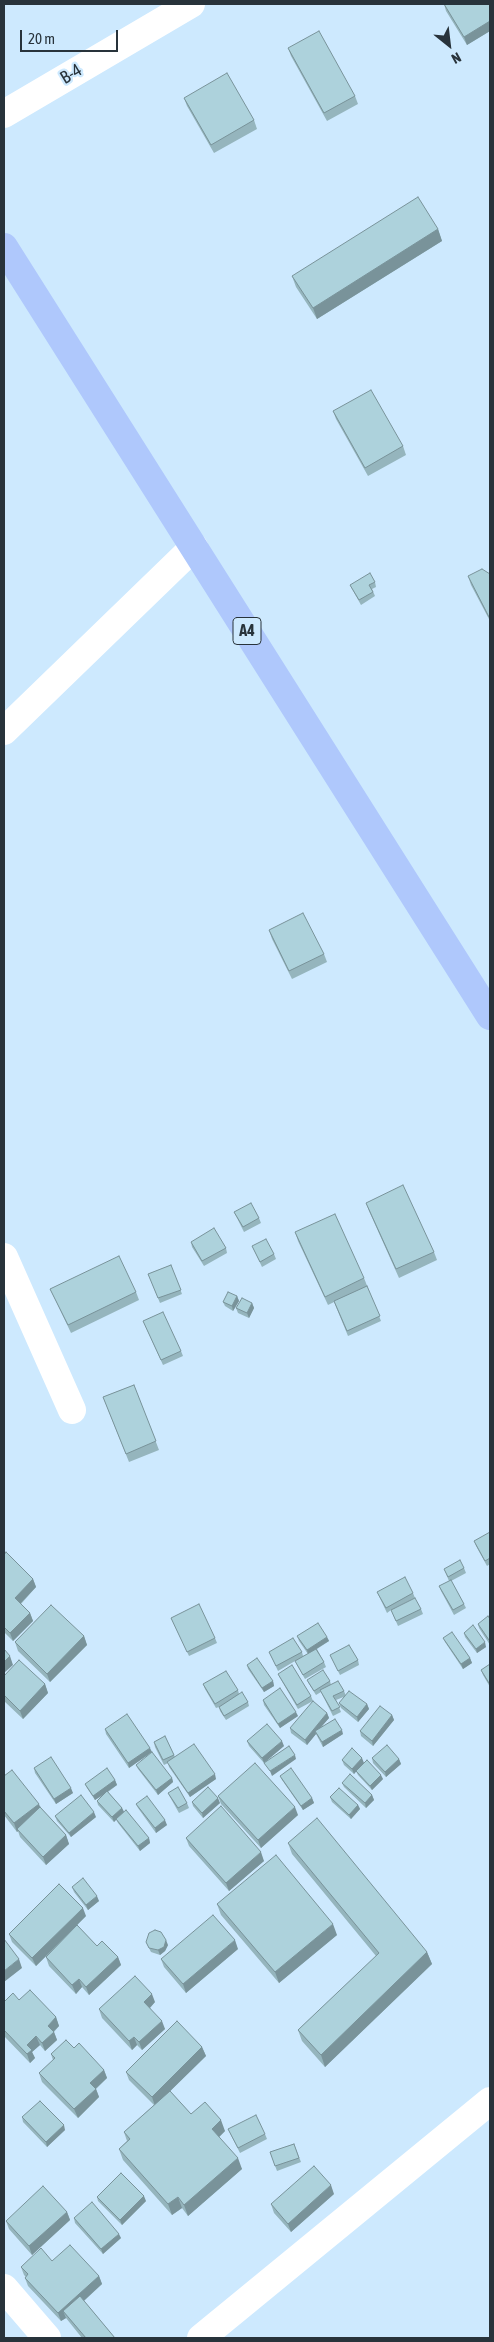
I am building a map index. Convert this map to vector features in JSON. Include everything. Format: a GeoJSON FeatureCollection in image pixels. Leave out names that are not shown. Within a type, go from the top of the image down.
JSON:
{"type":"FeatureCollection","features":[{"type":"Feature","properties":{"kind":"highway","name":"A4"},"geometry":{"type":"LineString","coordinates":[[4,247],[490,1016]]}},
{"type":"Feature","properties":{"kind":"street","name":"B-4"},"geometry":{"type":"LineString","coordinates":[[4,114],[191,4]]}},
{"type":"Feature","properties":{"kind":"street"},"geometry":{"type":"LineString","coordinates":[[4,731],[194,546]]}},
{"type":"Feature","properties":{"kind":"street"},"geometry":{"type":"LineString","coordinates":[[4,1257],[72,1410]]}},
{"type":"Feature","properties":{"kind":"street"},"geometry":{"type":"LineString","coordinates":[[201,2338],[490,2101]]}},
{"type":"Feature","properties":{"kind":"street"},"geometry":{"type":"LineString","coordinates":[[4,2288],[47,2338]]}},
{"type":"Feature","properties":{"kind":"building"},"geometry":{"type":"Polygon","coordinates":[[[444,4],[490,4],[490,21],[464,37],[444,4]]]}},
{"type":"Feature","properties":{"kind":"building"},"geometry":{"type":"Polygon","coordinates":[[[319,31],[355,96],[324,113],[288,48],[319,31]]]}},
{"type":"Feature","properties":{"kind":"building"},"geometry":{"type":"Polygon","coordinates":[[[227,73],[254,120],[211,145],[184,98],[227,73]]]}},
{"type":"Feature","properties":{"kind":"building"},"geometry":{"type":"Polygon","coordinates":[[[418,197],[438,229],[313,308],[292,276],[418,197]]]}},
{"type":"Feature","properties":{"kind":"building"},"geometry":{"type":"Polygon","coordinates":[[[371,390],[403,446],[365,468],[333,411],[371,390]]]}},
{"type":"Feature","properties":{"kind":"building"},"geometry":{"type":"Polygon","coordinates":[[[482,569],[490,574],[489,617],[468,576],[482,569]]]}},
{"type":"Feature","properties":{"kind":"building"},"geometry":{"type":"Polygon","coordinates":[[[370,573],[375,582],[369,585],[373,592],[359,600],[350,585],[370,573]]]}},
{"type":"Feature","properties":{"kind":"building"},"geometry":{"type":"Polygon","coordinates":[[[303,913],[324,954],[289,971],[269,930],[303,913]]]}},
{"type":"Feature","properties":{"kind":"building"},"geometry":{"type":"Polygon","coordinates":[[[403,1185],[434,1252],[396,1269],[366,1203],[403,1185]]]}},
{"type":"Feature","properties":{"kind":"building"},"geometry":{"type":"Polygon","coordinates":[[[251,1203],[259,1218],[243,1227],[234,1212],[251,1203]]]}},
{"type":"Feature","properties":{"kind":"building"},"geometry":{"type":"Polygon","coordinates":[[[335,1214],[364,1278],[325,1297],[295,1232],[335,1214]]]}},
{"type":"Feature","properties":{"kind":"building"},"geometry":{"type":"Polygon","coordinates":[[[214,1228],[226,1248],[202,1261],[191,1242],[214,1228]]]}},
{"type":"Feature","properties":{"kind":"building"},"geometry":{"type":"Polygon","coordinates":[[[266,1239],[274,1254],[260,1262],[252,1246],[266,1239]]]}},
{"type":"Feature","properties":{"kind":"building"},"geometry":{"type":"Polygon","coordinates":[[[119,1256],[136,1292],[68,1325],[50,1289],[119,1256]]]}},
{"type":"Feature","properties":{"kind":"building"},"geometry":{"type":"Polygon","coordinates":[[[171,1265],[181,1290],[158,1298],[148,1274],[171,1265]]]}},
{"type":"Feature","properties":{"kind":"building"},"geometry":{"type":"Polygon","coordinates":[[[367,1286],[380,1316],[347,1331],[334,1301],[367,1286]]]}},
{"type":"Feature","properties":{"kind":"building"},"geometry":{"type":"Polygon","coordinates":[[[228,1292],[237,1296],[232,1306],[223,1302],[228,1292]]]}},
{"type":"Feature","properties":{"kind":"building"},"geometry":{"type":"Polygon","coordinates":[[[242,1298],[252,1303],[247,1313],[236,1308],[242,1298]]]}},
{"type":"Feature","properties":{"kind":"building"},"geometry":{"type":"Polygon","coordinates":[[[163,1312],[181,1351],[161,1360],[143,1321],[163,1312]]]}},
{"type":"Feature","properties":{"kind":"building"},"geometry":{"type":"Polygon","coordinates":[[[134,1385],[156,1441],[126,1454],[103,1397],[134,1385]]]}},
{"type":"Feature","properties":{"kind":"building"},"geometry":{"type":"Polygon","coordinates":[[[490,1532],[490,1558],[485,1561],[474,1541],[490,1532]]]}},
{"type":"Feature","properties":{"kind":"building"},"geometry":{"type":"Polygon","coordinates":[[[6,1552],[33,1579],[15,1598],[30,1613],[10,1633],[4,1627],[4,1555],[6,1552]]]}},
{"type":"Feature","properties":{"kind":"building"},"geometry":{"type":"Polygon","coordinates":[[[460,1560],[464,1568],[448,1577],[444,1569],[460,1560]]]}},
{"type":"Feature","properties":{"kind":"building"},"geometry":{"type":"Polygon","coordinates":[[[405,1577],[413,1593],[386,1608],[377,1592],[405,1577]]]}},
{"type":"Feature","properties":{"kind":"building"},"geometry":{"type":"Polygon","coordinates":[[[451,1580],[464,1604],[453,1610],[439,1586],[451,1580]]]}},
{"type":"Feature","properties":{"kind":"building"},"geometry":{"type":"Polygon","coordinates":[[[415,1598],[421,1609],[396,1621],[391,1610],[415,1598]]]}},
{"type":"Feature","properties":{"kind":"building"},"geometry":{"type":"Polygon","coordinates":[[[199,1604],[215,1638],[187,1652],[171,1618],[199,1604]]]}},
{"type":"Feature","properties":{"kind":"building"},"geometry":{"type":"Polygon","coordinates":[[[51,1605],[84,1636],[47,1674],[15,1642],[51,1605]]]}},
{"type":"Feature","properties":{"kind":"building"},"geometry":{"type":"Polygon","coordinates":[[[488,1616],[490,1619],[489,1640],[478,1624],[488,1616]]]}},
{"type":"Feature","properties":{"kind":"building"},"geometry":{"type":"Polygon","coordinates":[[[318,1623],[327,1637],[307,1650],[297,1636],[318,1623]]]}},
{"type":"Feature","properties":{"kind":"building"},"geometry":{"type":"Polygon","coordinates":[[[473,1625],[485,1642],[476,1649],[464,1633],[473,1625]]]}},
{"type":"Feature","properties":{"kind":"building"},"geometry":{"type":"Polygon","coordinates":[[[452,1632],[470,1658],[461,1664],[443,1638],[452,1632]]]}},
{"type":"Feature","properties":{"kind":"building"},"geometry":{"type":"Polygon","coordinates":[[[293,1638],[302,1652],[276,1666],[269,1652],[293,1638]]]}},
{"type":"Feature","properties":{"kind":"building"},"geometry":{"type":"Polygon","coordinates":[[[349,1645],[358,1660],[338,1671],[330,1655],[349,1645]]]}},
{"type":"Feature","properties":{"kind":"building"},"geometry":{"type":"Polygon","coordinates":[[[4,1649],[10,1656],[4,1662],[4,1649]]]}},
{"type":"Feature","properties":{"kind":"building"},"geometry":{"type":"Polygon","coordinates":[[[316,1649],[324,1662],[303,1675],[295,1661],[316,1649]]]}},
{"type":"Feature","properties":{"kind":"building"},"geometry":{"type":"Polygon","coordinates":[[[257,1658],[273,1681],[262,1688],[247,1665],[257,1658]]]}},
{"type":"Feature","properties":{"kind":"building"},"geometry":{"type":"Polygon","coordinates":[[[19,1660],[45,1684],[20,1711],[4,1695],[4,1676],[19,1660]]]}},
{"type":"Feature","properties":{"kind":"building"},"geometry":{"type":"Polygon","coordinates":[[[490,1664],[490,1683],[489,1683],[481,1670],[490,1664]]]}},
{"type":"Feature","properties":{"kind":"building"},"geometry":{"type":"Polygon","coordinates":[[[292,1665],[311,1696],[297,1705],[278,1674],[292,1665]]]}},
{"type":"Feature","properties":{"kind":"building"},"geometry":{"type":"Polygon","coordinates":[[[323,1670],[330,1681],[314,1691],[307,1680],[323,1670]]]}},
{"type":"Feature","properties":{"kind":"building"},"geometry":{"type":"Polygon","coordinates":[[[226,1671],[238,1690],[215,1704],[203,1684],[226,1671]]]}},
{"type":"Feature","properties":{"kind":"building"},"geometry":{"type":"Polygon","coordinates":[[[338,1681],[344,1691],[333,1696],[340,1707],[332,1711],[320,1690],[338,1681]]]}},
{"type":"Feature","properties":{"kind":"building"},"geometry":{"type":"Polygon","coordinates":[[[280,1688],[296,1712],[278,1724],[263,1700],[280,1688]]]}},
{"type":"Feature","properties":{"kind":"building"},"geometry":{"type":"Polygon","coordinates":[[[349,1691],[367,1704],[357,1717],[339,1703],[349,1691]]]}},
{"type":"Feature","properties":{"kind":"building"},"geometry":{"type":"Polygon","coordinates":[[[242,1692],[248,1702],[224,1716],[219,1707],[242,1692]]]}},
{"type":"Feature","properties":{"kind":"building"},"geometry":{"type":"Polygon","coordinates":[[[313,1701],[327,1713],[305,1740],[290,1728],[313,1701]]]}},
{"type":"Feature","properties":{"kind":"building"},"geometry":{"type":"Polygon","coordinates":[[[380,1706],[392,1715],[372,1741],[360,1731],[380,1706]]]}},
{"type":"Feature","properties":{"kind":"building"},"geometry":{"type":"Polygon","coordinates":[[[127,1714],[150,1748],[128,1763],[105,1729],[127,1714]]]}},
{"type":"Feature","properties":{"kind":"building"},"geometry":{"type":"Polygon","coordinates":[[[335,1719],[342,1730],[322,1742],[315,1731],[335,1719]]]}},
{"type":"Feature","properties":{"kind":"building"},"geometry":{"type":"Polygon","coordinates":[[[267,1724],[282,1741],[262,1758],[247,1741],[267,1724]]]}},
{"type":"Feature","properties":{"kind":"building"},"geometry":{"type":"Polygon","coordinates":[[[165,1736],[174,1755],[163,1760],[154,1742],[165,1736]]]}},
{"type":"Feature","properties":{"kind":"building"},"geometry":{"type":"Polygon","coordinates":[[[194,1744],[215,1774],[188,1793],[167,1762],[194,1744]]]}},
{"type":"Feature","properties":{"kind":"building"},"geometry":{"type":"Polygon","coordinates":[[[387,1745],[399,1759],[385,1772],[372,1758],[387,1745]]]}},
{"type":"Feature","properties":{"kind":"building"},"geometry":{"type":"Polygon","coordinates":[[[289,1746],[295,1755],[270,1771],[264,1763],[289,1746]]]}},
{"type":"Feature","properties":{"kind":"building"},"geometry":{"type":"Polygon","coordinates":[[[352,1748],[362,1758],[352,1769],[342,1760],[352,1748]]]}},
{"type":"Feature","properties":{"kind":"building"},"geometry":{"type":"Polygon","coordinates":[[[152,1752],[172,1778],[156,1790],[136,1765],[152,1752]]]}},
{"type":"Feature","properties":{"kind":"building"},"geometry":{"type":"Polygon","coordinates":[[[51,1757],[71,1788],[54,1799],[34,1768],[51,1757]]]}},
{"type":"Feature","properties":{"kind":"building"},"geometry":{"type":"Polygon","coordinates":[[[367,1760],[381,1775],[370,1786],[356,1771],[367,1760]]]}},
{"type":"Feature","properties":{"kind":"building"},"geometry":{"type":"Polygon","coordinates":[[[255,1763],[295,1807],[258,1840],[218,1796],[255,1763]]]}},
{"type":"Feature","properties":{"kind":"building"},"geometry":{"type":"Polygon","coordinates":[[[107,1768],[115,1780],[93,1796],[85,1784],[107,1768]]]}},
{"type":"Feature","properties":{"kind":"building"},"geometry":{"type":"Polygon","coordinates":[[[291,1768],[312,1798],[301,1806],[280,1776],[291,1768]]]}},
{"type":"Feature","properties":{"kind":"building"},"geometry":{"type":"Polygon","coordinates":[[[12,1770],[39,1804],[14,1823],[4,1811],[4,1776],[12,1770]]]}},
{"type":"Feature","properties":{"kind":"building"},"geometry":{"type":"Polygon","coordinates":[[[350,1774],[372,1795],[365,1803],[342,1783],[350,1774]]]}},
{"type":"Feature","properties":{"kind":"building"},"geometry":{"type":"Polygon","coordinates":[[[178,1787],[187,1803],[178,1808],[168,1793],[178,1787]]]}},
{"type":"Feature","properties":{"kind":"building"},"geometry":{"type":"Polygon","coordinates":[[[208,1787],[218,1798],[202,1813],[192,1802],[208,1787]]]}},
{"type":"Feature","properties":{"kind":"building"},"geometry":{"type":"Polygon","coordinates":[[[339,1788],[358,1805],[349,1815],[330,1797],[339,1788]]]}},
{"type":"Feature","properties":{"kind":"building"},"geometry":{"type":"Polygon","coordinates":[[[107,1791],[122,1808],[112,1817],[97,1801],[107,1791]]]}},
{"type":"Feature","properties":{"kind":"building"},"geometry":{"type":"Polygon","coordinates":[[[81,1795],[94,1812],[69,1833],[55,1816],[81,1795]]]}},
{"type":"Feature","properties":{"kind":"building"},"geometry":{"type":"Polygon","coordinates":[[[147,1796],[165,1820],[155,1828],[136,1804],[147,1796]]]}},
{"type":"Feature","properties":{"kind":"building"},"geometry":{"type":"Polygon","coordinates":[[[221,1806],[261,1852],[226,1883],[186,1838],[221,1806]]]}},
{"type":"Feature","properties":{"kind":"building"},"geometry":{"type":"Polygon","coordinates":[[[40,1807],[66,1835],[43,1857],[17,1829],[40,1807]]]}},
{"type":"Feature","properties":{"kind":"building"},"geometry":{"type":"Polygon","coordinates":[[[126,1810],[149,1838],[138,1846],[116,1819],[126,1810]]]}},
{"type":"Feature","properties":{"kind":"building"},"geometry":{"type":"Polygon","coordinates":[[[317,1818],[427,1952],[321,2055],[298,2030],[379,1953],[288,1843],[317,1818]]]}},
{"type":"Feature","properties":{"kind":"building"},"geometry":{"type":"Polygon","coordinates":[[[276,1855],[333,1924],[275,1972],[217,1904],[276,1855]]]}},
{"type":"Feature","properties":{"kind":"building"},"geometry":{"type":"Polygon","coordinates":[[[83,1878],[97,1896],[86,1905],[72,1887],[83,1878]]]}},
{"type":"Feature","properties":{"kind":"building"},"geometry":{"type":"Polygon","coordinates":[[[59,1884],[83,1908],[32,1958],[9,1934],[59,1884]]]}},
{"type":"Feature","properties":{"kind":"building"},"geometry":{"type":"Polygon","coordinates":[[[213,1915],[235,1940],[183,1984],[161,1959],[213,1915]]]}},
{"type":"Feature","properties":{"kind":"building"},"geometry":{"type":"Polygon","coordinates":[[[77,1925],[97,1946],[102,1941],[118,1957],[86,1987],[79,1979],[72,1985],[46,1957],[77,1925]]]}},
{"type":"Feature","properties":{"kind":"building"},"geometry":{"type":"Polygon","coordinates":[[[155,1930],[161,1932],[166,1940],[164,1947],[158,1950],[149,1948],[146,1942],[149,1933],[155,1930]]]}},
{"type":"Feature","properties":{"kind":"building"},"geometry":{"type":"Polygon","coordinates":[[[4,1939],[19,1959],[4,1971],[4,1939]]]}},
{"type":"Feature","properties":{"kind":"building"},"geometry":{"type":"Polygon","coordinates":[[[135,1976],[152,1994],[144,2002],[162,2021],[139,2042],[134,2037],[129,2041],[99,2009],[135,1976]]]}},
{"type":"Feature","properties":{"kind":"building"},"geometry":{"type":"Polygon","coordinates":[[[30,1990],[56,2017],[48,2026],[54,2032],[42,2043],[36,2036],[27,2045],[32,2050],[27,2054],[4,2030],[4,2002],[13,1993],[19,2000],[30,1990]]]}},
{"type":"Feature","properties":{"kind":"building"},"geometry":{"type":"Polygon","coordinates":[[[177,2021],[202,2047],[152,2097],[126,2072],[177,2021]]]}},
{"type":"Feature","properties":{"kind":"building"},"geometry":{"type":"Polygon","coordinates":[[[66,2040],[74,2048],[79,2043],[104,2070],[90,2083],[96,2089],[74,2109],[39,2073],[55,2058],[51,2054],[66,2040]]]}},
{"type":"Feature","properties":{"kind":"building"},"geometry":{"type":"Polygon","coordinates":[[[170,2091],[191,2114],[205,2102],[221,2120],[212,2129],[238,2158],[184,2205],[178,2197],[168,2204],[119,2149],[130,2139],[124,2132],[170,2091]]]}},
{"type":"Feature","properties":{"kind":"building"},"geometry":{"type":"Polygon","coordinates":[[[40,2101],[64,2125],[46,2142],[22,2117],[40,2101]]]}},
{"type":"Feature","properties":{"kind":"building"},"geometry":{"type":"Polygon","coordinates":[[[256,2115],[265,2134],[238,2148],[228,2129],[256,2115]]]}},
{"type":"Feature","properties":{"kind":"building"},"geometry":{"type":"Polygon","coordinates":[[[294,2144],[299,2158],[275,2166],[270,2152],[294,2144]]]}},
{"type":"Feature","properties":{"kind":"building"},"geometry":{"type":"Polygon","coordinates":[[[314,2166],[331,2185],[288,2224],[271,2204],[314,2166]]]}},
{"type":"Feature","properties":{"kind":"building"},"geometry":{"type":"Polygon","coordinates":[[[121,2173],[144,2196],[120,2220],[97,2197],[121,2173]]]}},
{"type":"Feature","properties":{"kind":"building"},"geometry":{"type":"Polygon","coordinates":[[[43,2186],[67,2212],[29,2246],[6,2221],[43,2186]]]}},
{"type":"Feature","properties":{"kind":"building"},"geometry":{"type":"Polygon","coordinates":[[[92,2202],[119,2234],[101,2249],[74,2218],[92,2202]]]}},
{"type":"Feature","properties":{"kind":"building"},"geometry":{"type":"Polygon","coordinates":[[[70,2245],[99,2276],[58,2313],[25,2278],[28,2274],[21,2267],[41,2248],[52,2261],[70,2245]]]}},
{"type":"Feature","properties":{"kind":"building"},"geometry":{"type":"Polygon","coordinates":[[[80,2296],[115,2338],[86,2338],[63,2311],[80,2296]]]}}]}
